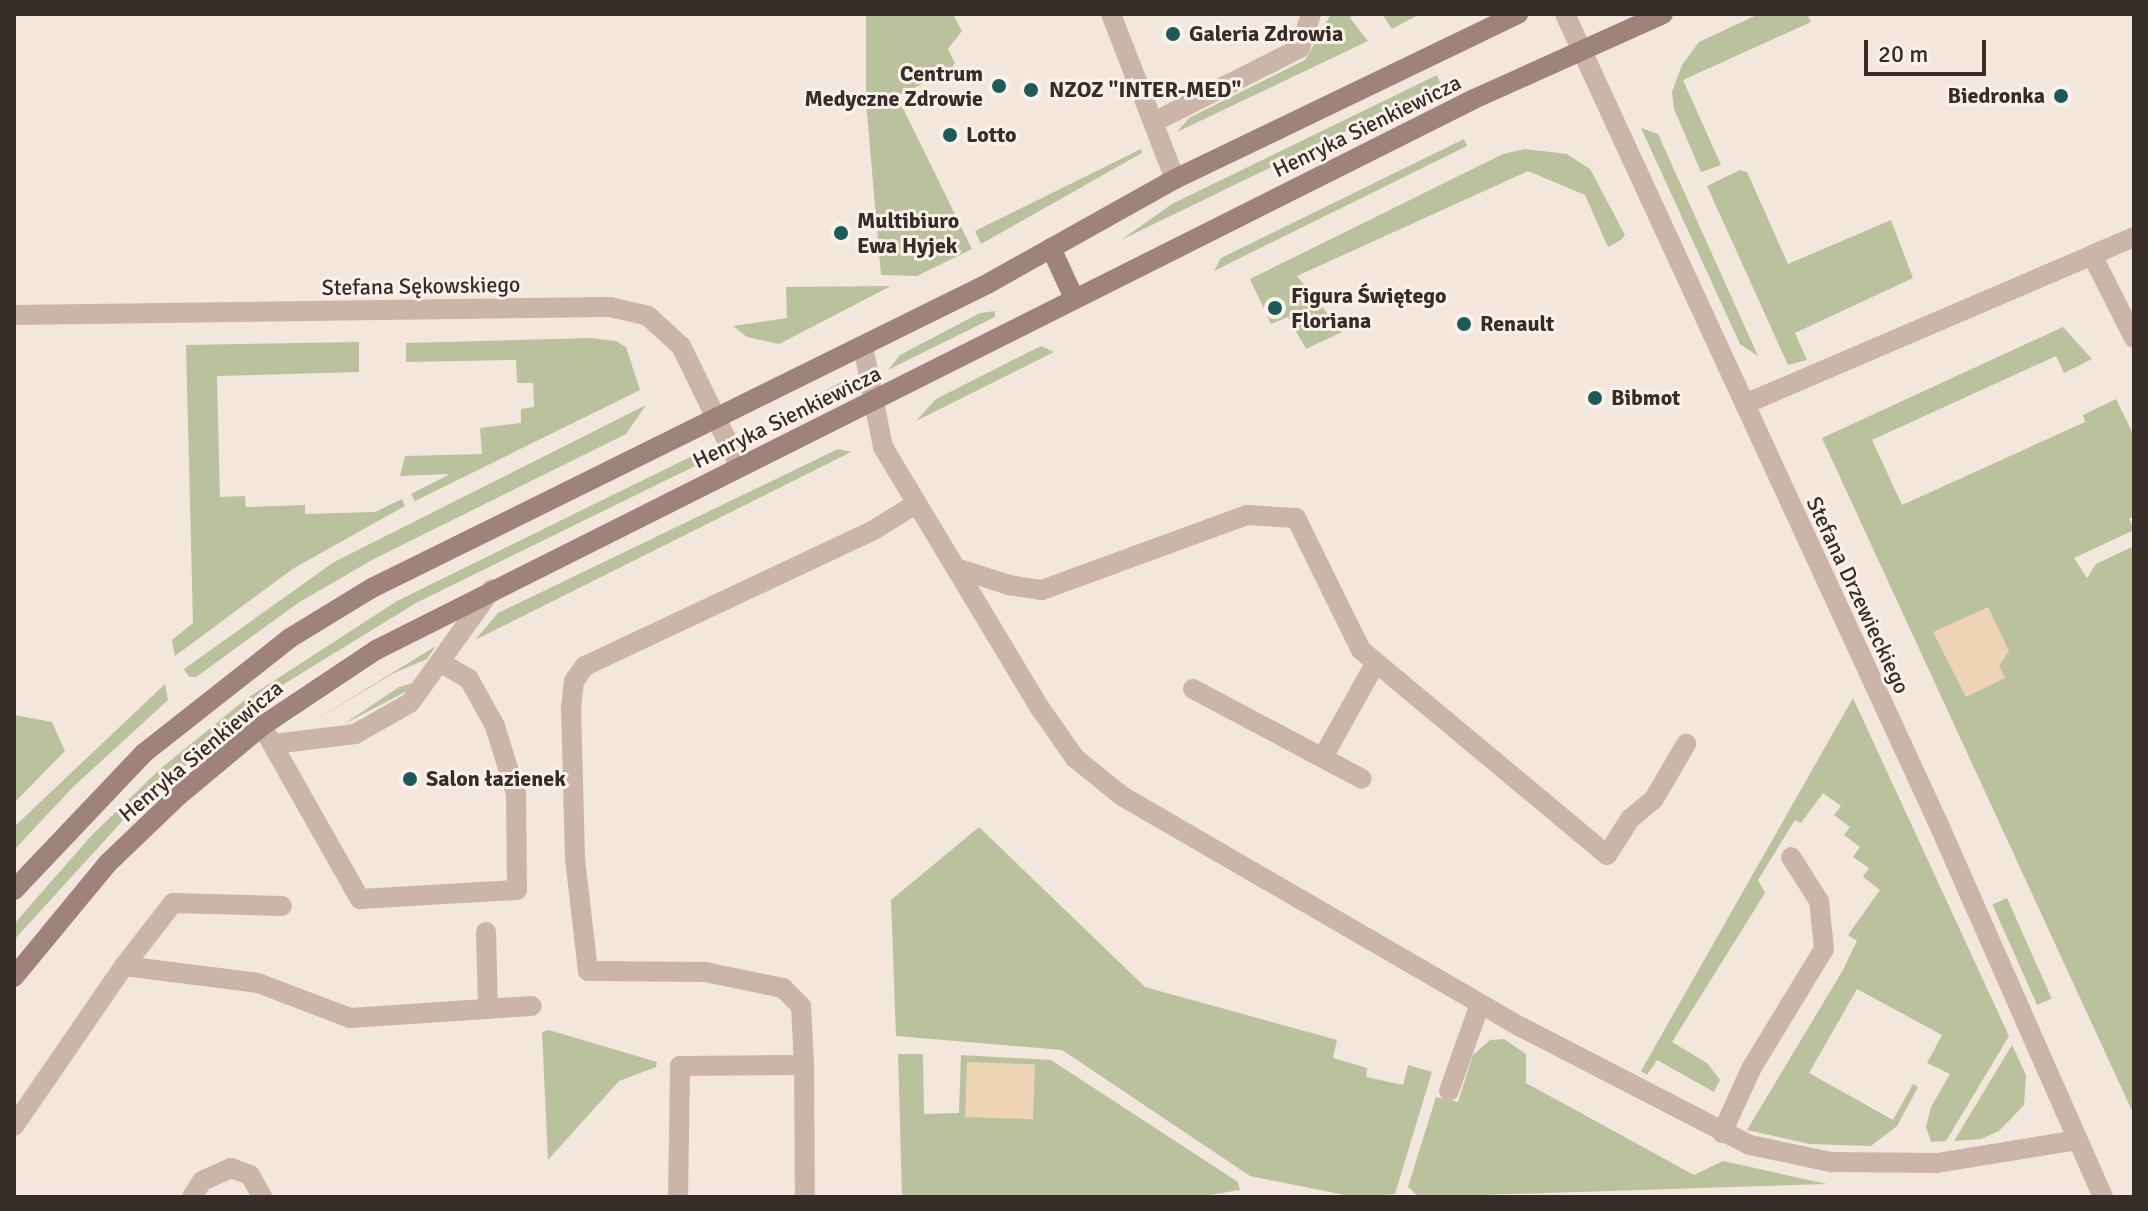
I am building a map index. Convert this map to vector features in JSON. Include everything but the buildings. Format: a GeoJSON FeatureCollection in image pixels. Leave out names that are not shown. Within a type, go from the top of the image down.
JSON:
{"type":"FeatureCollection","features":[{"type":"Feature","properties":{"kind":"street"},"geometry":{"type":"LineString","coordinates":[[1111,14],[1156,121],[1175,179]]}},
{"type":"Feature","properties":{"kind":"street"},"geometry":{"type":"LineString","coordinates":[[1156,121],[1300,48],[1311,14]]}},
{"type":"Feature","properties":{"kind":"street","name":"Henryka Sienkiewicza"},"geometry":{"type":"LineString","coordinates":[[14,890],[144,753],[290,638],[372,588],[863,346],[1175,179],[1518,14]]}},
{"type":"Feature","properties":{"kind":"street","name":"Stefana Drzewieckiego"},"geometry":{"type":"LineString","coordinates":[[1565,14],[1745,404],[2103,1197]]}},
{"type":"Feature","properties":{"kind":"street","name":"Henryka Sienkiewicza"},"geometry":{"type":"LineString","coordinates":[[14,977],[107,864],[376,650],[492,589],[874,402],[1074,298],[1581,50],[1663,14]]}},
{"type":"Feature","properties":{"kind":"street"},"geometry":{"type":"LineString","coordinates":[[1745,404],[2134,237]]}},
{"type":"Feature","properties":{"kind":"street"},"geometry":{"type":"LineString","coordinates":[[1051,248],[1074,298]]}},
{"type":"Feature","properties":{"kind":"street"},"geometry":{"type":"LineString","coordinates":[[2092,255],[2134,338]]}},
{"type":"Feature","properties":{"kind":"street","name":"Stefana Sękowskiego"},"geometry":{"type":"LineString","coordinates":[[14,315],[610,307],[648,316],[681,346],[740,467]]}},
{"type":"Feature","properties":{"kind":"street"},"geometry":{"type":"LineString","coordinates":[[863,346],[883,447],[1040,708],[1095,777],[1480,1004],[1722,1133],[1773,1151],[1831,1162],[1937,1163],[2077,1140]]}},
{"type":"Feature","properties":{"kind":"street"},"geometry":{"type":"LineString","coordinates":[[805,1197],[801,1006],[783,988],[705,972],[588,971],[575,859],[571,709],[574,681],[585,666],[872,531],[916,504]]}},
{"type":"Feature","properties":{"kind":"street"},"geometry":{"type":"LineString","coordinates":[[956,568],[1009,585],[1042,590],[1247,515],[1296,518],[1361,650],[1607,855],[1630,819],[1654,799],[1686,744]]}},
{"type":"Feature","properties":{"kind":"street"},"geometry":{"type":"LineString","coordinates":[[441,663],[469,679],[495,726],[516,794],[517,890],[360,899],[268,735],[355,734],[410,703],[492,589]]}},
{"type":"Feature","properties":{"kind":"street"},"geometry":{"type":"LineString","coordinates":[[1323,757],[1375,664]]}},
{"type":"Feature","properties":{"kind":"street"},"geometry":{"type":"LineString","coordinates":[[1193,689],[1362,779]]}},
{"type":"Feature","properties":{"kind":"street"},"geometry":{"type":"LineString","coordinates":[[1722,1133],[1751,1069],[1824,949],[1819,901],[1791,857]]}},
{"type":"Feature","properties":{"kind":"street"},"geometry":{"type":"LineString","coordinates":[[14,1126],[124,966],[173,903],[282,906]]}},
{"type":"Feature","properties":{"kind":"street"},"geometry":{"type":"LineString","coordinates":[[486,932],[488,1009]]}},
{"type":"Feature","properties":{"kind":"street"},"geometry":{"type":"LineString","coordinates":[[124,966],[258,983],[350,1018],[532,1006]]}},
{"type":"Feature","properties":{"kind":"street"},"geometry":{"type":"LineString","coordinates":[[1449,1091],[1480,1004]]}},
{"type":"Feature","properties":{"kind":"street"},"geometry":{"type":"LineString","coordinates":[[678,1197],[680,1066],[804,1065]]}},
{"type":"Feature","properties":{"kind":"street"},"geometry":{"type":"LineString","coordinates":[[192,1197],[202,1181],[231,1168],[250,1175],[262,1197]]}},
{"type":"Feature","properties":{"kind":"green space"},"geometry":{"type":"Polygon","coordinates":[[[866,14],[953,14],[962,31],[948,49],[955,63],[950,70],[902,94],[895,92],[972,249],[917,276],[881,275],[866,102],[866,14]]]}},
{"type":"Feature","properties":{"kind":"green space"},"geometry":{"type":"Polygon","coordinates":[[[1331,14],[1353,14],[1350,18],[1368,41],[1177,132],[1189,118],[1305,60],[1331,14]]]}},
{"type":"Feature","properties":{"kind":"green space"},"geometry":{"type":"Polygon","coordinates":[[[1382,14],[1420,14],[1392,29],[1382,14]]]}},
{"type":"Feature","properties":{"kind":"green space"},"geometry":{"type":"Polygon","coordinates":[[[1759,14],[1807,14],[1811,22],[1683,80],[1721,165],[1701,172],[1674,109],[1672,92],[1682,65],[1699,42],[1759,14]]]}},
{"type":"Feature","properties":{"kind":"green space"},"geometry":{"type":"Polygon","coordinates":[[[1437,75],[1441,85],[1121,240],[1172,204],[1437,75]]]}},
{"type":"Feature","properties":{"kind":"green space"},"geometry":{"type":"Polygon","coordinates":[[[1641,128],[1658,134],[1758,356],[1740,344],[1641,128]]]}},
{"type":"Feature","properties":{"kind":"green space"},"geometry":{"type":"Polygon","coordinates":[[[1464,139],[1467,146],[1214,271],[1221,258],[1464,139]]]}},
{"type":"Feature","properties":{"kind":"green space"},"geometry":{"type":"Polygon","coordinates":[[[1141,149],[1142,153],[981,244],[975,231],[1141,149]]]}},
{"type":"Feature","properties":{"kind":"green space"},"geometry":{"type":"Polygon","coordinates":[[[1525,149],[1567,154],[1590,169],[1625,235],[1621,240],[1608,247],[1585,195],[1528,171],[1297,276],[1342,332],[1306,349],[1288,317],[1271,324],[1250,279],[1503,154],[1525,149]]]}},
{"type":"Feature","properties":{"kind":"green space"},"geometry":{"type":"Polygon","coordinates":[[[1740,170],[1747,172],[1788,264],[1891,220],[1913,278],[1795,333],[1807,360],[1788,365],[1707,186],[1740,170]]]}},
{"type":"Feature","properties":{"kind":"green space"},"geometry":{"type":"Polygon","coordinates":[[[891,286],[779,344],[747,337],[733,326],[787,318],[786,287],[891,286]]]}},
{"type":"Feature","properties":{"kind":"green space"},"geometry":{"type":"Polygon","coordinates":[[[995,311],[995,317],[888,370],[900,355],[980,313],[995,311]]]}},
{"type":"Feature","properties":{"kind":"green space"},"geometry":{"type":"Polygon","coordinates":[[[2063,327],[2092,359],[2064,373],[2056,356],[1872,440],[1902,505],[2085,422],[2083,415],[2116,399],[2134,436],[2134,516],[2129,519],[2134,530],[2074,558],[2087,578],[2096,564],[2134,546],[2134,1115],[1822,438],[2063,327]]]}},
{"type":"Feature","properties":{"kind":"green space"},"geometry":{"type":"Polygon","coordinates":[[[590,338],[616,341],[626,347],[640,390],[415,501],[411,494],[450,474],[400,476],[405,456],[482,454],[480,428],[521,423],[521,409],[534,407],[533,383],[517,383],[516,360],[406,362],[406,343],[590,338]]]}},
{"type":"Feature","properties":{"kind":"green space"},"geometry":{"type":"Polygon","coordinates":[[[359,342],[359,372],[217,376],[220,497],[245,496],[246,507],[305,505],[305,514],[375,512],[402,499],[405,506],[294,568],[175,656],[172,640],[193,623],[186,345],[359,342]]]}},
{"type":"Feature","properties":{"kind":"green space"},"geometry":{"type":"Polygon","coordinates":[[[1041,346],[1054,352],[916,421],[936,399],[1041,346]]]}},
{"type":"Feature","properties":{"kind":"green space"},"geometry":{"type":"Polygon","coordinates":[[[843,381],[840,394],[784,421],[767,422],[843,381]]]}},
{"type":"Feature","properties":{"kind":"green space"},"geometry":{"type":"Polygon","coordinates":[[[646,405],[626,434],[372,560],[298,603],[196,677],[189,677],[184,669],[334,562],[646,405]]]}},
{"type":"Feature","properties":{"kind":"green space"},"geometry":{"type":"Polygon","coordinates":[[[838,449],[851,452],[475,640],[498,613],[838,449]]]}},
{"type":"Feature","properties":{"kind":"green space"},"geometry":{"type":"Polygon","coordinates":[[[692,456],[698,456],[697,465],[416,603],[284,684],[137,805],[14,940],[14,924],[91,836],[160,769],[246,699],[397,601],[692,456]]]}},
{"type":"Feature","properties":{"kind":"green space"},"geometry":{"type":"Polygon","coordinates":[[[436,646],[427,659],[394,673],[304,727],[436,646]]]}},
{"type":"Feature","properties":{"kind":"green space"},"geometry":{"type":"Polygon","coordinates":[[[413,683],[407,691],[344,724],[399,687],[413,683]]]}},
{"type":"Feature","properties":{"kind":"green space"},"geometry":{"type":"Polygon","coordinates":[[[165,684],[168,700],[73,787],[14,850],[14,827],[165,684]]]}},
{"type":"Feature","properties":{"kind":"green space"},"geometry":{"type":"Polygon","coordinates":[[[1853,698],[2009,1036],[1946,1141],[1931,1142],[1926,1127],[1931,1107],[1950,1074],[1927,1063],[1942,1035],[1857,989],[1809,1073],[1893,1120],[1913,1084],[1918,1087],[1897,1126],[1871,1146],[1810,1144],[1747,1130],[1843,970],[1857,941],[1848,935],[1880,890],[1863,877],[1869,868],[1853,857],[1860,847],[1844,835],[1850,827],[1834,815],[1841,806],[1823,793],[1801,823],[1795,820],[1758,880],[1765,893],[1672,1042],[1707,1063],[1720,1080],[1714,1092],[1657,1060],[1647,1075],[1641,1071],[1853,698]]]}},
{"type":"Feature","properties":{"kind":"green space"},"geometry":{"type":"Polygon","coordinates":[[[14,715],[52,722],[65,751],[14,803],[14,715]]]}},
{"type":"Feature","properties":{"kind":"green space"},"geometry":{"type":"Polygon","coordinates":[[[979,827],[1145,987],[1337,1040],[1333,1058],[1367,1068],[1366,1077],[1403,1085],[1408,1065],[1432,1072],[1395,1194],[1355,1197],[1250,1176],[1062,1050],[896,1036],[891,900],[979,827]]]}},
{"type":"Feature","properties":{"kind":"green space"},"geometry":{"type":"Polygon","coordinates":[[[2007,898],[2052,998],[2037,1005],[1992,905],[2007,898]]]}},
{"type":"Feature","properties":{"kind":"green space"},"geometry":{"type":"Polygon","coordinates":[[[549,1030],[657,1062],[656,1067],[619,1081],[548,1160],[542,1032],[549,1030]]]}},
{"type":"Feature","properties":{"kind":"green space"},"geometry":{"type":"Polygon","coordinates":[[[1504,1039],[1526,1054],[1526,1083],[1694,1175],[1723,1161],[1827,1184],[1419,1197],[1408,1187],[1436,1097],[1458,1102],[1473,1055],[1490,1040],[1504,1039]]]}},
{"type":"Feature","properties":{"kind":"green space"},"geometry":{"type":"Polygon","coordinates":[[[2012,1045],[2026,1075],[2024,1105],[1999,1131],[1981,1139],[1954,1141],[2012,1045]]]}},
{"type":"Feature","properties":{"kind":"green space"},"geometry":{"type":"Polygon","coordinates":[[[898,1054],[923,1054],[924,1114],[959,1113],[961,1055],[1051,1060],[1238,1182],[1240,1190],[1197,1197],[902,1197],[898,1054]]]}},
{"type":"Feature","properties":{"kind":"sand"},"geometry":{"type":"Polygon","coordinates":[[[1988,607],[2009,651],[1999,666],[2005,678],[1966,697],[1933,632],[1988,607]]]}},
{"type":"Feature","properties":{"kind":"sand"},"geometry":{"type":"Polygon","coordinates":[[[967,1062],[1035,1064],[1033,1119],[965,1117],[967,1062]]]}},
{"type":"Feature","properties":{"kind":"place","name":"Galeria Zdrowia"},"geometry":{"type":"Point","coordinates":[1173,34]}},
{"type":"Feature","properties":{"kind":"place","name":"Centrum Medyczne Zdrowie"},"geometry":{"type":"Point","coordinates":[999,86]}},
{"type":"Feature","properties":{"kind":"place","name":"NZOZ \"INTER-MED\""},"geometry":{"type":"Point","coordinates":[1031,90]}},
{"type":"Feature","properties":{"kind":"place","name":"Biedronka"},"geometry":{"type":"Point","coordinates":[2061,96]}},
{"type":"Feature","properties":{"kind":"place","name":"Lotto"},"geometry":{"type":"Point","coordinates":[950,135]}},
{"type":"Feature","properties":{"kind":"place","name":"Multibiuro Ewa Hyjek"},"geometry":{"type":"Point","coordinates":[841,233]}},
{"type":"Feature","properties":{"kind":"place","name":"Figura Świętego Floriana"},"geometry":{"type":"Point","coordinates":[1275,308]}},
{"type":"Feature","properties":{"kind":"place","name":"Renault"},"geometry":{"type":"Point","coordinates":[1464,324]}},
{"type":"Feature","properties":{"kind":"place","name":"Bibmot"},"geometry":{"type":"Point","coordinates":[1595,398]}},
{"type":"Feature","properties":{"kind":"place","name":"Salon łazienek"},"geometry":{"type":"Point","coordinates":[410,779]}}]}
